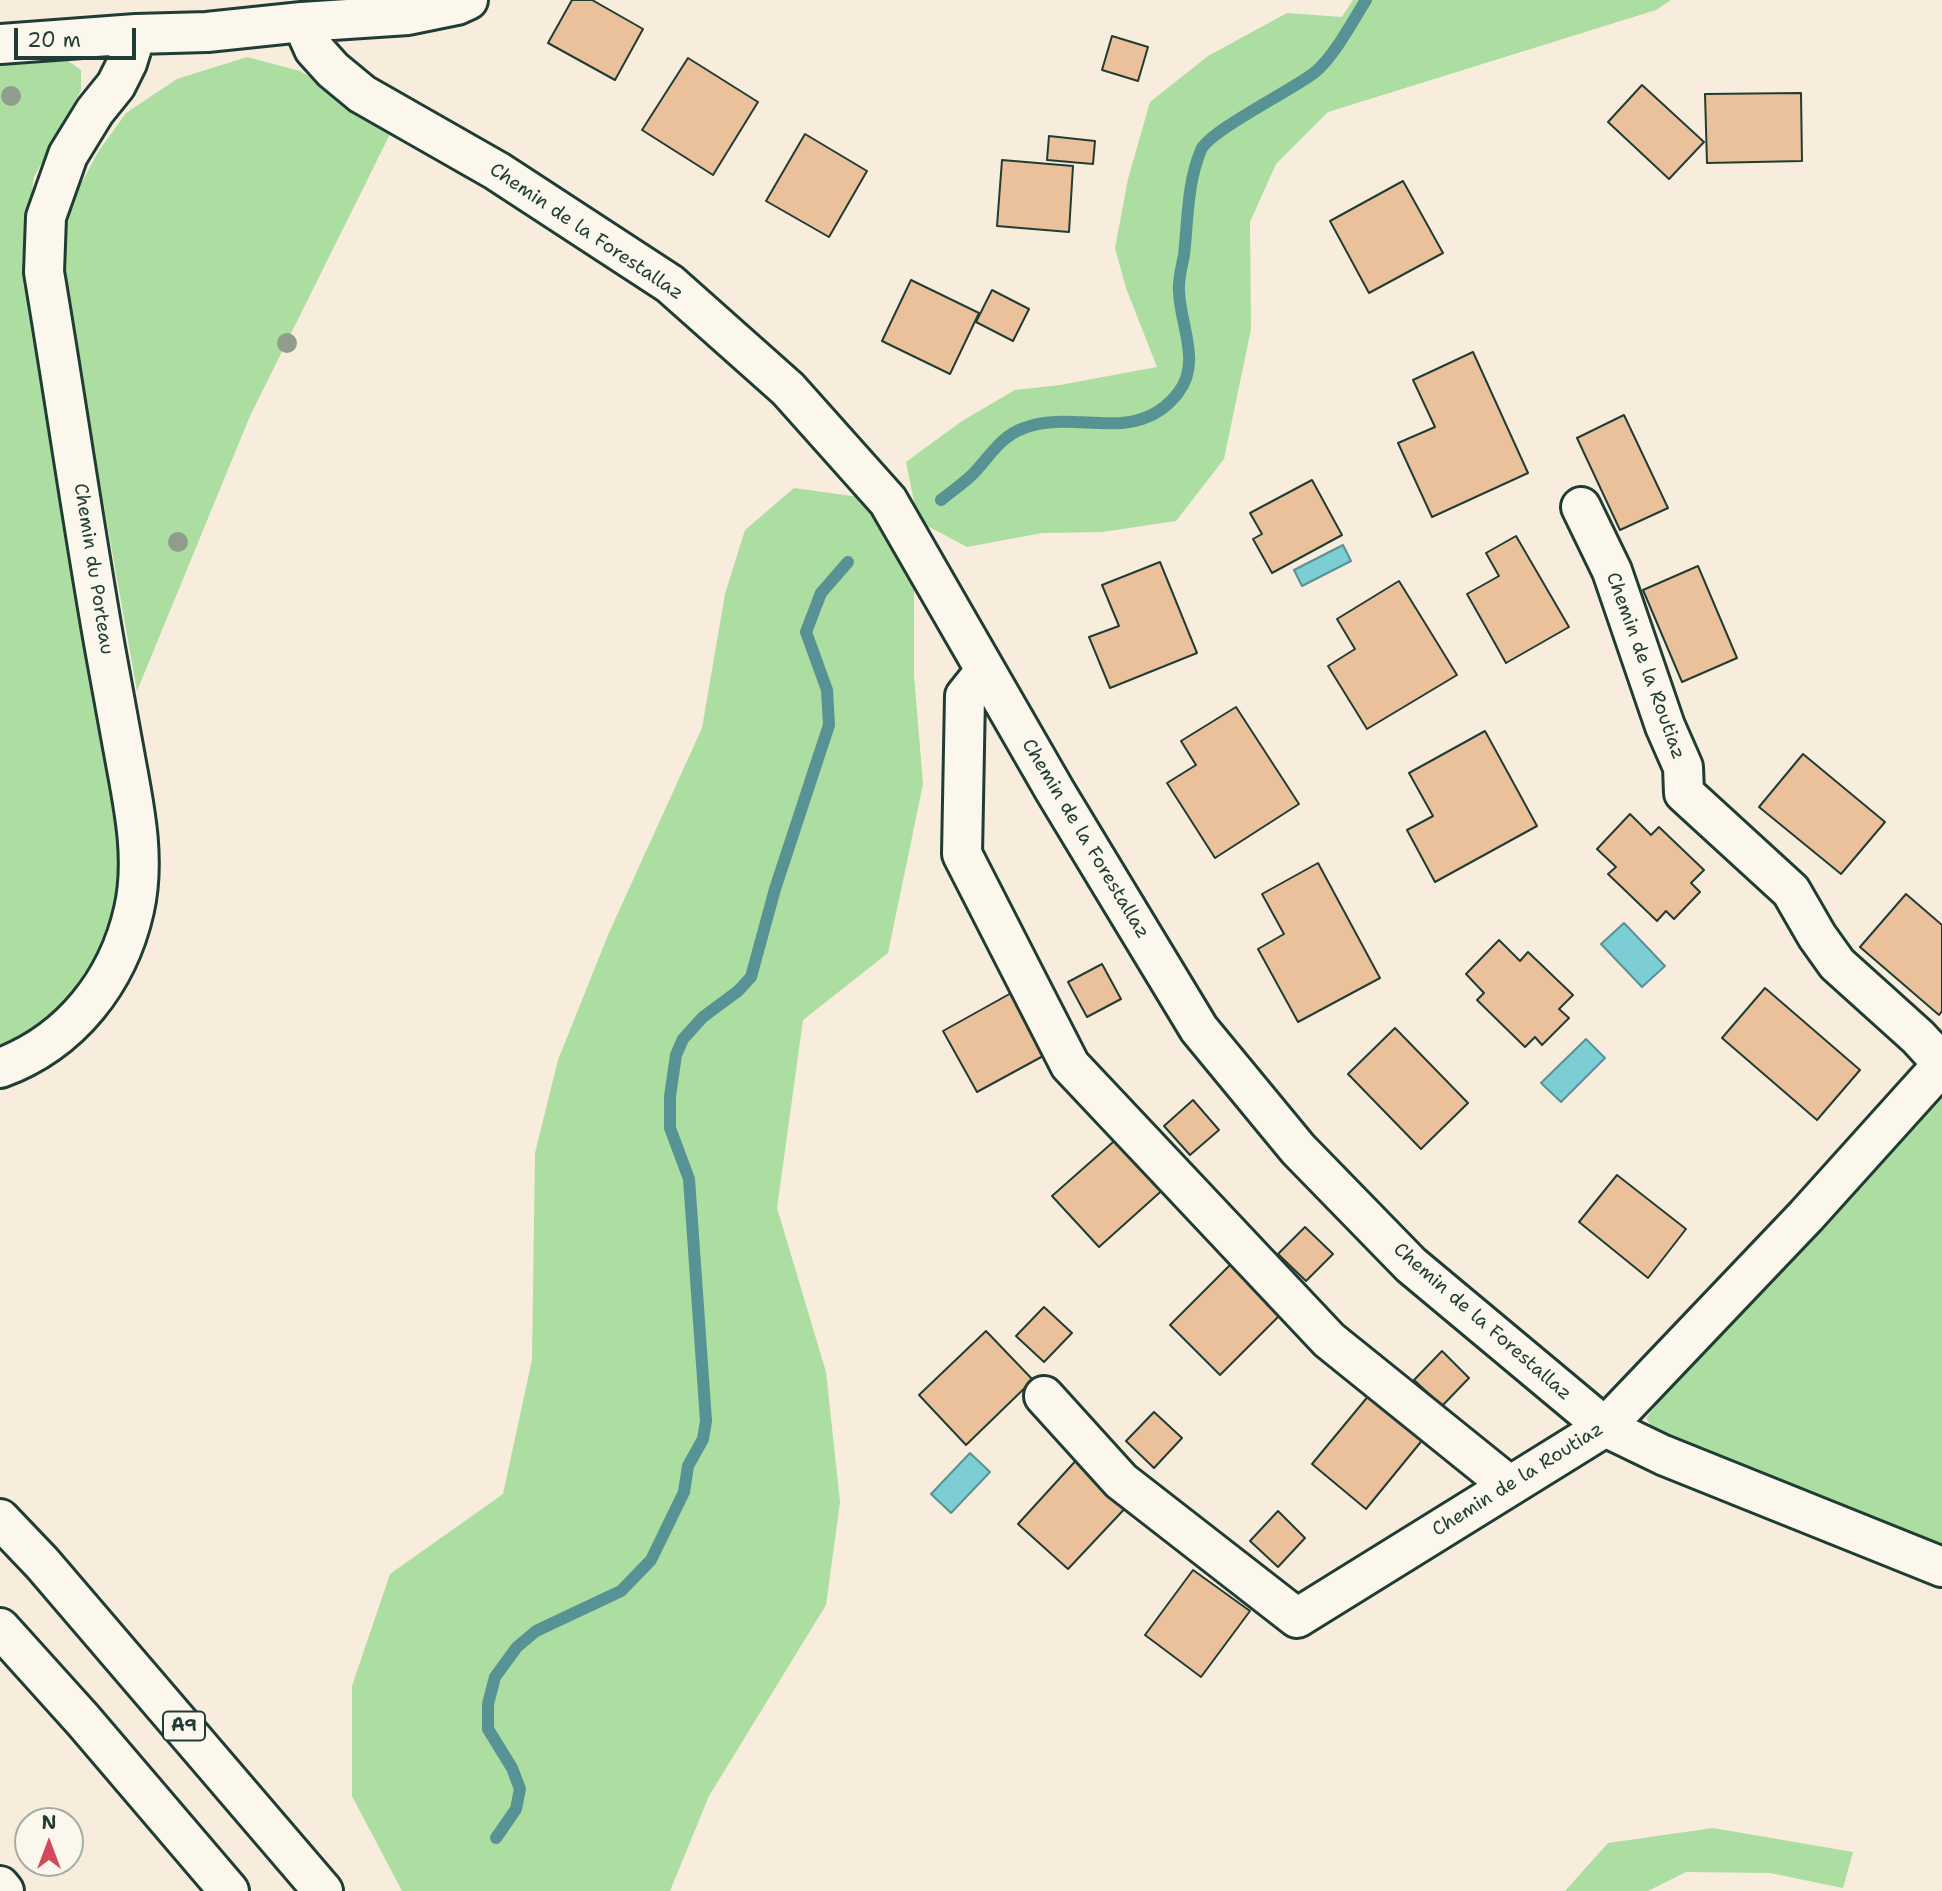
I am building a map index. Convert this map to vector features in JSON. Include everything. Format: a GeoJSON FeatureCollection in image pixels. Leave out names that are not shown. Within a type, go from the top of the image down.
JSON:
{"type":"FeatureCollection","features":[{"type":"Feature","properties":{"kind":"main road"},"geometry":{"type":"LineString","coordinates":[[0,44],[136,34],[207,32],[408,15],[457,5],[468,0]]}},
{"type":"Feature","properties":{"kind":"main road","name":"Chemin de la Forestallaz"},"geometry":{"type":"LineString","coordinates":[[302,22],[314,49],[332,71],[362,94],[497,171],[670,284],[788,388],[888,501],[1055,791],[1199,1029],[1298,1149],[1411,1265],[1605,1427],[1663,1455],[1942,1567]]}},
{"type":"Feature","properties":{"kind":"main road","name":"Chemin du Porteau"},"geometry":{"type":"LineString","coordinates":[[0,1068],[30,1054],[54,1038],[90,1004],[108,981],[119,959],[136,898],[139,854],[136,818],[44,272],[46,217],[68,155],[95,111],[116,85],[127,63],[136,34]]}},
{"type":"Feature","properties":{"kind":"main road","name":"Chemin de la Routiaz"},"geometry":{"type":"LineString","coordinates":[[1044,1396],[1121,1481],[1297,1618],[1605,1427],[1806,1216],[1933,1075],[1941,1061],[1836,964],[1791,891],[1684,793],[1683,767],[1665,726],[1612,571],[1581,507]]}},
{"type":"Feature","properties":{"kind":"main road"},"geometry":{"type":"LineString","coordinates":[[985,671],[965,696],[962,854],[1070,1065],[1329,1340],[1510,1486]]}},
{"type":"Feature","properties":{"kind":"main road"},"geometry":{"type":"LineString","coordinates":[[0,1504],[42,1563]]}},
{"type":"Feature","properties":{"kind":"main road","name":"A9"},"geometry":{"type":"LineString","coordinates":[[0,1519],[42,1563],[227,1776],[323,1891]]}},
{"type":"Feature","properties":{"kind":"main road"},"geometry":{"type":"LineString","coordinates":[[0,1628],[83,1720],[229,1891]]}},
{"type":"Feature","properties":{"kind":"main road"},"geometry":{"type":"LineString","coordinates":[[0,1886],[4,1891]]}},
{"type":"Feature","properties":{"kind":"green space"},"geometry":{"type":"Polygon","coordinates":[[[1353,0],[1671,0],[1656,10],[1328,112],[1276,164],[1250,222],[1251,329],[1224,459],[1176,521],[1102,532],[1042,533],[967,547],[918,521],[906,462],[962,421],[1015,390],[1060,385],[1157,367],[1126,288],[1115,248],[1128,179],[1150,102],[1208,56],[1287,13],[1342,17],[1353,0]]]}},
{"type":"Feature","properties":{"kind":"green space"},"geometry":{"type":"Polygon","coordinates":[[[247,57],[300,71],[394,126],[250,416],[137,691],[59,254],[75,195],[98,152],[126,113],[177,79],[247,57]]]}},
{"type":"Feature","properties":{"kind":"green space"},"geometry":{"type":"Polygon","coordinates":[[[67,60],[81,70],[81,90],[34,177],[22,261],[122,834],[119,893],[97,952],[76,987],[37,1028],[0,1048],[0,63],[67,60]]]}},
{"type":"Feature","properties":{"kind":"green space"},"geometry":{"type":"Polygon","coordinates":[[[794,488],[888,501],[914,578],[914,675],[923,784],[888,953],[803,1020],[777,1208],[826,1372],[840,1502],[826,1605],[709,1796],[670,1891],[402,1891],[352,1796],[352,1686],[390,1574],[503,1494],[532,1360],[535,1153],[558,1060],[608,935],[702,728],[725,594],[745,530],[794,488]]]}},
{"type":"Feature","properties":{"kind":"green space"},"geometry":{"type":"Polygon","coordinates":[[[1942,1089],[1942,1551],[1659,1437],[1646,1418],[1942,1089]]]}},
{"type":"Feature","properties":{"kind":"green space"},"geometry":{"type":"Polygon","coordinates":[[[1713,1828],[1853,1852],[1843,1888],[1770,1873],[1686,1872],[1648,1891],[1565,1891],[1608,1843],[1713,1828]]]}},
{"type":"Feature","properties":{"kind":"water"},"geometry":{"type":"Polygon","coordinates":[[[1343,545],[1351,561],[1302,586],[1294,570],[1343,545]]]}},
{"type":"Feature","properties":{"kind":"water"},"geometry":{"type":"Polygon","coordinates":[[[1624,923],[1665,966],[1642,987],[1601,944],[1624,923]]]}},
{"type":"Feature","properties":{"kind":"water"},"geometry":{"type":"Polygon","coordinates":[[[1586,1039],[1605,1058],[1561,1102],[1541,1083],[1586,1039]]]}},
{"type":"Feature","properties":{"kind":"water"},"geometry":{"type":"Polygon","coordinates":[[[970,1453],[990,1472],[951,1513],[931,1494],[970,1453]]]}},
{"type":"Feature","properties":{"kind":"building"},"geometry":{"type":"Polygon","coordinates":[[[572,0],[592,0],[643,29],[615,80],[548,43],[572,0]]]}},
{"type":"Feature","properties":{"kind":"building"},"geometry":{"type":"Polygon","coordinates":[[[1112,36],[1148,47],[1138,81],[1102,70],[1112,36]]]}},
{"type":"Feature","properties":{"kind":"building"},"geometry":{"type":"Polygon","coordinates":[[[688,58],[758,102],[713,175],[642,130],[688,58]]]}},
{"type":"Feature","properties":{"kind":"building"},"geometry":{"type":"Polygon","coordinates":[[[1642,85],[1704,142],[1669,179],[1608,122],[1642,85]]]}},
{"type":"Feature","properties":{"kind":"building"},"geometry":{"type":"Polygon","coordinates":[[[1801,93],[1802,161],[1707,163],[1705,94],[1801,93]]]}},
{"type":"Feature","properties":{"kind":"building"},"geometry":{"type":"Polygon","coordinates":[[[805,134],[867,171],[829,237],[766,201],[805,134]]]}},
{"type":"Feature","properties":{"kind":"building"},"geometry":{"type":"Polygon","coordinates":[[[1049,136],[1095,141],[1093,164],[1047,160],[1049,136]]]}},
{"type":"Feature","properties":{"kind":"building"},"geometry":{"type":"Polygon","coordinates":[[[1002,160],[1073,166],[1069,232],[997,226],[1002,160]]]}},
{"type":"Feature","properties":{"kind":"building"},"geometry":{"type":"Polygon","coordinates":[[[1403,181],[1443,253],[1369,293],[1330,221],[1403,181]]]}},
{"type":"Feature","properties":{"kind":"building"},"geometry":{"type":"Polygon","coordinates":[[[911,280],[979,313],[950,374],[882,341],[911,280]]]}},
{"type":"Feature","properties":{"kind":"building"},"geometry":{"type":"Polygon","coordinates":[[[992,290],[1029,309],[1013,341],[976,322],[992,290]]]}},
{"type":"Feature","properties":{"kind":"building"},"geometry":{"type":"Polygon","coordinates":[[[1473,352],[1528,473],[1432,517],[1398,443],[1435,427],[1413,380],[1473,352]]]}},
{"type":"Feature","properties":{"kind":"building"},"geometry":{"type":"Polygon","coordinates":[[[1624,415],[1668,508],[1620,530],[1577,438],[1624,415]]]}},
{"type":"Feature","properties":{"kind":"building"},"geometry":{"type":"Polygon","coordinates":[[[1312,480],[1342,535],[1272,573],[1253,539],[1262,534],[1250,513],[1312,480]]]}},
{"type":"Feature","properties":{"kind":"building"},"geometry":{"type":"Polygon","coordinates":[[[1516,536],[1569,627],[1506,663],[1467,594],[1499,576],[1486,553],[1516,536]]]}},
{"type":"Feature","properties":{"kind":"building"},"geometry":{"type":"Polygon","coordinates":[[[1160,562],[1197,653],[1110,688],[1089,637],[1119,626],[1102,585],[1160,562]]]}},
{"type":"Feature","properties":{"kind":"building"},"geometry":{"type":"Polygon","coordinates":[[[1698,566],[1737,658],[1682,682],[1643,590],[1698,566]]]}},
{"type":"Feature","properties":{"kind":"building"},"geometry":{"type":"Polygon","coordinates":[[[1399,581],[1457,675],[1367,729],[1328,666],[1355,649],[1337,619],[1399,581]]]}},
{"type":"Feature","properties":{"kind":"building"},"geometry":{"type":"Polygon","coordinates":[[[1236,707],[1299,804],[1215,858],[1167,783],[1196,765],[1181,741],[1236,707]]]}},
{"type":"Feature","properties":{"kind":"building"},"geometry":{"type":"Polygon","coordinates":[[[1485,731],[1537,826],[1435,882],[1407,830],[1433,816],[1409,773],[1485,731]]]}},
{"type":"Feature","properties":{"kind":"building"},"geometry":{"type":"Polygon","coordinates":[[[1803,754],[1885,822],[1841,874],[1759,807],[1803,754]]]}},
{"type":"Feature","properties":{"kind":"building"},"geometry":{"type":"Polygon","coordinates":[[[1630,814],[1651,835],[1659,827],[1704,870],[1691,883],[1700,892],[1674,919],[1666,911],[1657,921],[1608,874],[1616,867],[1597,849],[1630,814]]]}},
{"type":"Feature","properties":{"kind":"building"},"geometry":{"type":"Polygon","coordinates":[[[1318,863],[1380,978],[1298,1022],[1258,949],[1284,934],[1262,894],[1318,863]]]}},
{"type":"Feature","properties":{"kind":"building"},"geometry":{"type":"Polygon","coordinates":[[[1906,894],[1942,925],[1942,1011],[1939,1015],[1860,947],[1906,894]]]}},
{"type":"Feature","properties":{"kind":"building"},"geometry":{"type":"Polygon","coordinates":[[[1499,940],[1520,961],[1528,952],[1573,995],[1559,1009],[1569,1018],[1542,1045],[1535,1037],[1525,1047],[1477,1000],[1484,993],[1466,974],[1499,940]]]}},
{"type":"Feature","properties":{"kind":"building"},"geometry":{"type":"Polygon","coordinates":[[[1102,964],[1121,999],[1087,1017],[1068,982],[1102,964]]]}},
{"type":"Feature","properties":{"kind":"building"},"geometry":{"type":"Polygon","coordinates":[[[1022,987],[1056,1049],[977,1092],[943,1031],[1022,987]]]}},
{"type":"Feature","properties":{"kind":"building"},"geometry":{"type":"Polygon","coordinates":[[[1765,988],[1860,1070],[1817,1120],[1722,1038],[1765,988]]]}},
{"type":"Feature","properties":{"kind":"building"},"geometry":{"type":"Polygon","coordinates":[[[1395,1028],[1468,1103],[1421,1149],[1348,1074],[1395,1028]]]}},
{"type":"Feature","properties":{"kind":"building"},"geometry":{"type":"Polygon","coordinates":[[[1193,1100],[1219,1130],[1190,1155],[1164,1126],[1193,1100]]]}},
{"type":"Feature","properties":{"kind":"building"},"geometry":{"type":"Polygon","coordinates":[[[1121,1135],[1167,1186],[1099,1247],[1052,1196],[1121,1135]]]}},
{"type":"Feature","properties":{"kind":"building"},"geometry":{"type":"Polygon","coordinates":[[[1617,1175],[1686,1229],[1648,1278],[1579,1222],[1617,1175]]]}},
{"type":"Feature","properties":{"kind":"building"},"geometry":{"type":"Polygon","coordinates":[[[1305,1227],[1333,1254],[1306,1281],[1278,1254],[1305,1227]]]}},
{"type":"Feature","properties":{"kind":"building"},"geometry":{"type":"Polygon","coordinates":[[[1234,1261],[1284,1311],[1220,1375],[1170,1325],[1234,1261]]]}},
{"type":"Feature","properties":{"kind":"building"},"geometry":{"type":"Polygon","coordinates":[[[1044,1307],[1072,1333],[1044,1362],[1016,1336],[1044,1307]]]}},
{"type":"Feature","properties":{"kind":"building"},"geometry":{"type":"Polygon","coordinates":[[[986,1331],[1033,1380],[966,1445],[919,1395],[986,1331]]]}},
{"type":"Feature","properties":{"kind":"building"},"geometry":{"type":"Polygon","coordinates":[[[1442,1351],[1469,1378],[1442,1406],[1414,1380],[1442,1351]]]}},
{"type":"Feature","properties":{"kind":"building"},"geometry":{"type":"Polygon","coordinates":[[[1370,1394],[1424,1438],[1366,1509],[1312,1464],[1370,1394]]]}},
{"type":"Feature","properties":{"kind":"building"},"geometry":{"type":"Polygon","coordinates":[[[1154,1412],[1182,1438],[1154,1468],[1126,1441],[1154,1412]]]}},
{"type":"Feature","properties":{"kind":"building"},"geometry":{"type":"Polygon","coordinates":[[[1081,1455],[1131,1502],[1068,1569],[1018,1524],[1081,1455]]]}},
{"type":"Feature","properties":{"kind":"building"},"geometry":{"type":"Polygon","coordinates":[[[1278,1511],[1305,1538],[1278,1567],[1250,1541],[1278,1511]]]}},
{"type":"Feature","properties":{"kind":"building"},"geometry":{"type":"Polygon","coordinates":[[[1193,1570],[1250,1611],[1201,1677],[1145,1635],[1193,1570]]]}},
{"type":"Feature","properties":{"kind":"waterway"},"geometry":{"type":"LineString","coordinates":[[941,500],[970,477],[1002,441],[1024,428],[1064,422],[1125,423],[1144,418],[1161,409],[1178,393],[1185,381],[1189,356],[1179,282],[1191,188],[1201,150],[1219,132],[1314,73],[1336,49],[1366,0]]}},
{"type":"Feature","properties":{"kind":"waterway"},"geometry":{"type":"LineString","coordinates":[[496,1838],[516,1809],[520,1789],[512,1768],[488,1729],[488,1704],[495,1677],[517,1647],[536,1631],[621,1591],[651,1560],[684,1492],[688,1466],[703,1439],[706,1421],[689,1179],[670,1128],[670,1096],[676,1055],[683,1039],[703,1017],[738,991],[751,977],[775,889],[829,725],[827,690],[806,632],[821,593],[848,562]]}}]}
